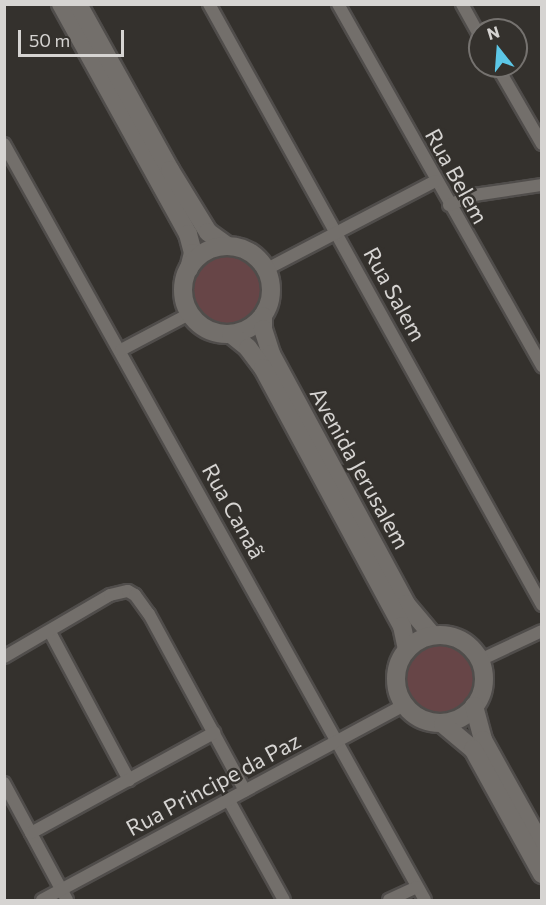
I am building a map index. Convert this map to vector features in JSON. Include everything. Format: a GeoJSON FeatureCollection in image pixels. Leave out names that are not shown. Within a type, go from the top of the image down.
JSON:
{"type":"FeatureCollection","features":[{"type":"Feature","properties":{"kind":"street"},"geometry":{"type":"LineString","coordinates":[[61,4],[188,234],[193,253],[183,291],[189,314],[121,350]]}},
{"type":"Feature","properties":{"kind":"street"},"geometry":{"type":"LineString","coordinates":[[78,4],[170,170],[208,232],[227,246],[249,252],[267,269],[338,234],[435,181]]}},
{"type":"Feature","properties":{"kind":"street","name":"Rua Salem"},"geometry":{"type":"LineString","coordinates":[[209,4],[542,605]]}},
{"type":"Feature","properties":{"kind":"street","name":"Rua Belem"},"geometry":{"type":"LineString","coordinates":[[338,4],[435,181],[542,366]]}},
{"type":"Feature","properties":{"kind":"street"},"geometry":{"type":"LineString","coordinates":[[462,4],[470,18]]}},
{"type":"Feature","properties":{"kind":"street"},"geometry":{"type":"LineString","coordinates":[[504,78],[542,144]]}},
{"type":"Feature","properties":{"kind":"street","name":"Rua Canaã"},"geometry":{"type":"LineString","coordinates":[[4,144],[121,350],[425,900]]}},
{"type":"Feature","properties":{"kind":"street"},"geometry":{"type":"LineString","coordinates":[[449,205],[481,194],[542,185]]}},
{"type":"Feature","properties":{"kind":"street"},"geometry":{"type":"LineString","coordinates":[[189,269],[205,253],[227,246]]}},
{"type":"Feature","properties":{"kind":"street","name":"Avenida Jerusalem"},"geometry":{"type":"LineString","coordinates":[[267,269],[271,292],[263,316],[263,329],[271,354],[300,422],[368,547],[414,616],[432,635]]}},
{"type":"Feature","properties":{"kind":"street","name":"Avenida Jerusalem"},"geometry":{"type":"LineString","coordinates":[[189,314],[210,331],[231,334],[248,348],[300,422]]}},
{"type":"Feature","properties":{"kind":"street"},"geometry":{"type":"LineString","coordinates":[[231,334],[254,325],[263,316]]}},
{"type":"Feature","properties":{"kind":"street","name":"Avenida Jerusalem"},"geometry":{"type":"LineString","coordinates":[[368,547],[402,626],[406,649]]}},
{"type":"Feature","properties":{"kind":"street"},"geometry":{"type":"LineString","coordinates":[[4,657],[110,595],[128,591],[135,595],[149,614],[245,791]]}},
{"type":"Feature","properties":{"kind":"street"},"geometry":{"type":"LineString","coordinates":[[480,660],[542,631]]}},
{"type":"Feature","properties":{"kind":"street"},"geometry":{"type":"LineString","coordinates":[[50,632],[129,780]]}},
{"type":"Feature","properties":{"kind":"street"},"geometry":{"type":"LineString","coordinates":[[443,724],[463,716],[474,706],[484,684],[480,660],[472,648],[460,639],[446,635],[432,635],[418,640],[406,649],[398,662],[395,676],[397,692],[404,705],[424,720],[443,724],[473,749],[542,846]]}},
{"type":"Feature","properties":{"kind":"street","name":"Rua Principe da Paz"},"geometry":{"type":"LineString","coordinates":[[42,900],[64,895],[228,799],[404,705]]}},
{"type":"Feature","properties":{"kind":"street"},"geometry":{"type":"LineString","coordinates":[[474,706],[483,741],[542,874]]}},
{"type":"Feature","properties":{"kind":"street"},"geometry":{"type":"LineString","coordinates":[[31,833],[214,733]]}},
{"type":"Feature","properties":{"kind":"street"},"geometry":{"type":"LineString","coordinates":[[4,783],[64,895]]}},
{"type":"Feature","properties":{"kind":"street"},"geometry":{"type":"LineString","coordinates":[[228,799],[280,899]]}},
{"type":"Feature","properties":{"kind":"street"},"geometry":{"type":"LineString","coordinates":[[389,900],[417,886]]}},
{"type":"Feature","properties":{"kind":"shaded area"},"geometry":{"type":"Polygon","coordinates":[[[217,251],[231,251],[245,257],[255,267],[261,281],[261,295],[255,309],[245,319],[231,325],[217,325],[203,319],[193,309],[187,295],[187,281],[193,267],[203,257],[217,251]]]}},
{"type":"Feature","properties":{"kind":"shaded area"},"geometry":{"type":"Polygon","coordinates":[[[430,641],[444,641],[458,647],[468,657],[474,671],[474,685],[468,699],[458,709],[444,715],[430,715],[416,709],[406,699],[400,685],[400,671],[406,657],[416,647],[430,641]]]}}]}
